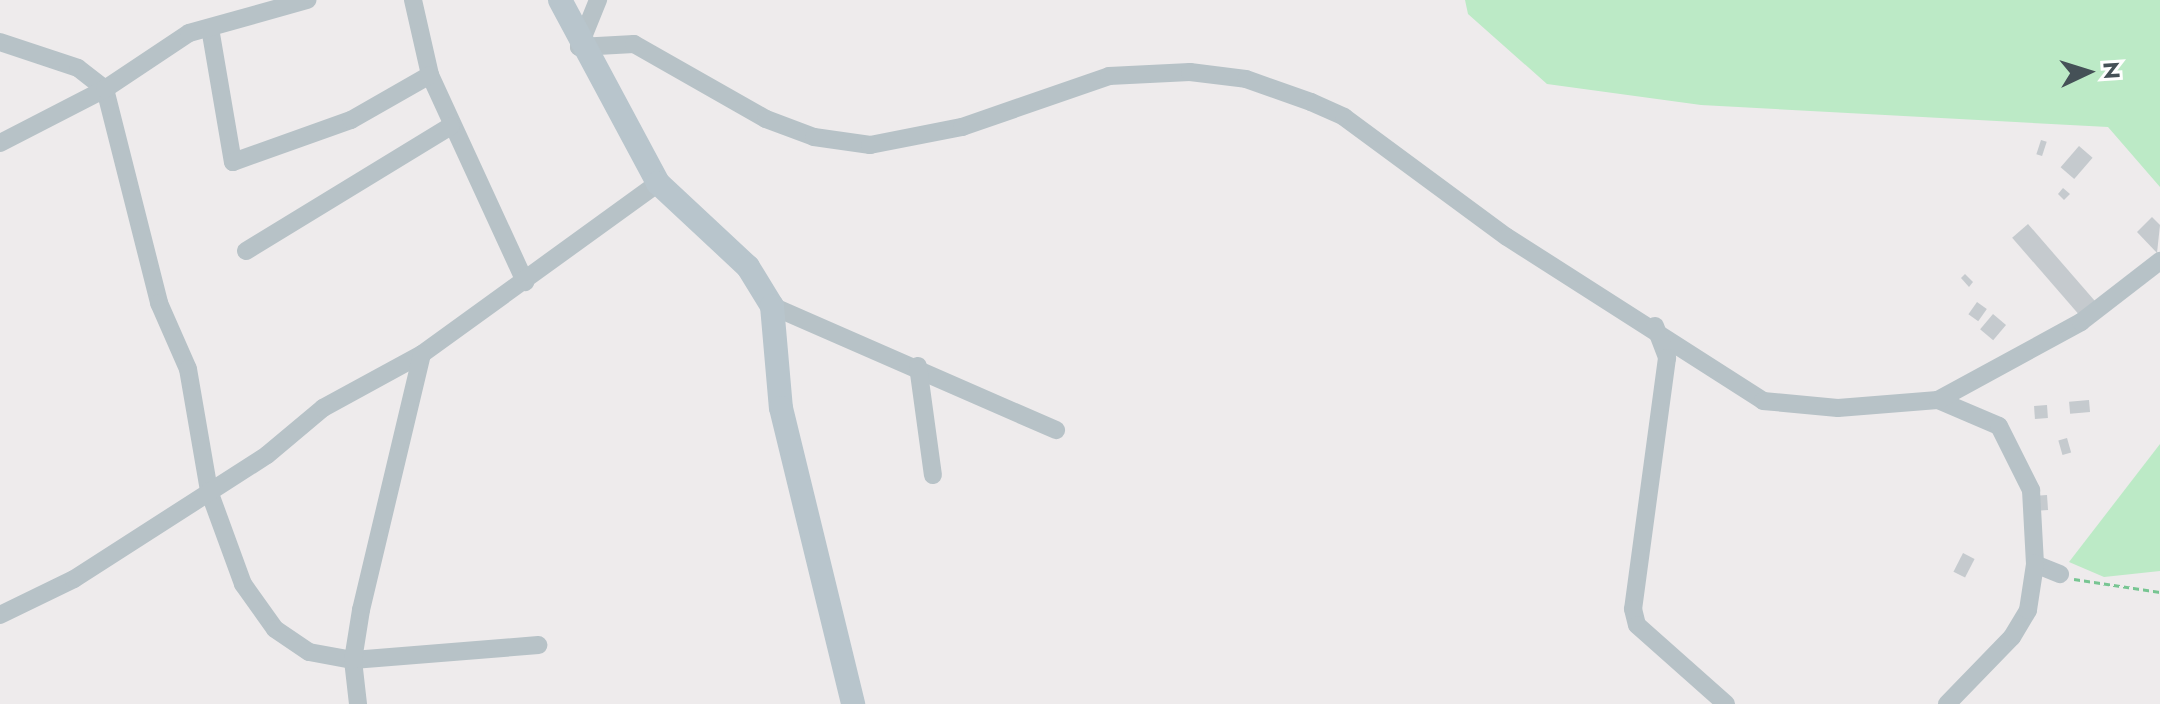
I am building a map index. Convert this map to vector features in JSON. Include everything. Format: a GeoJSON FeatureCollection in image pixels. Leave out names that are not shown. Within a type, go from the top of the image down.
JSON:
{"type":"FeatureCollection","features":[{"type":"Feature","properties":{"kind":"street"},"geometry":{"type":"LineString","coordinates":[[0,143],[105,89],[154,50],[210,28],[307,0]]}},
{"type":"Feature","properties":{"kind":"street"},"geometry":{"type":"LineString","coordinates":[[413,0],[430,75],[525,282]]}},
{"type":"Feature","properties":{"kind":"street"},"geometry":{"type":"LineString","coordinates":[[560,0],[579,47],[658,183],[748,267],[772,306],[781,408],[853,704]]}},
{"type":"Feature","properties":{"kind":"street"},"geometry":{"type":"LineString","coordinates":[[579,47],[598,0]]}},
{"type":"Feature","properties":{"kind":"street"},"geometry":{"type":"LineString","coordinates":[[210,28],[233,162],[351,120],[430,75]]}},
{"type":"Feature","properties":{"kind":"street"},"geometry":{"type":"LineString","coordinates":[[0,42],[78,68],[105,89],[159,303],[188,369],[209,491],[243,584],[275,629],[309,652],[353,660],[538,645]]}},
{"type":"Feature","properties":{"kind":"street"},"geometry":{"type":"LineString","coordinates":[[579,47],[634,44],[766,119],[814,137],[870,145],[962,127],[1109,76],[1190,72],[1246,79],[1344,117],[1507,237],[1655,326],[1763,401],[1838,408],[1938,400],[2081,322],[2160,261]]}},
{"type":"Feature","properties":{"kind":"street"},"geometry":{"type":"LineString","coordinates":[[246,251],[451,126]]}},
{"type":"Feature","properties":{"kind":"street"},"geometry":{"type":"LineString","coordinates":[[0,615],[74,579],[209,491],[323,408],[422,354],[658,183]]}},
{"type":"Feature","properties":{"kind":"street"},"geometry":{"type":"LineString","coordinates":[[772,306],[918,366],[1056,430]]}},
{"type":"Feature","properties":{"kind":"street"},"geometry":{"type":"LineString","coordinates":[[1655,326],[1667,358],[1665,384],[1633,609],[1637,625],[1726,704]]}},
{"type":"Feature","properties":{"kind":"street"},"geometry":{"type":"LineString","coordinates":[[358,704],[353,660],[386,482],[422,354]]}},
{"type":"Feature","properties":{"kind":"street"},"geometry":{"type":"LineString","coordinates":[[918,366],[933,475]]}},
{"type":"Feature","properties":{"kind":"street"},"geometry":{"type":"LineString","coordinates":[[1938,400],[1999,426],[2020,458],[2035,564],[2028,610],[2012,637],[1947,704]]}},
{"type":"Feature","properties":{"kind":"street"},"geometry":{"type":"LineString","coordinates":[[2035,564],[2060,574]]}},
{"type":"Feature","properties":{"kind":"path"},"geometry":{"type":"LineString","coordinates":[[2060,574],[2100,589],[2160,592]]}},
{"type":"Feature","properties":{"kind":"green space"},"geometry":{"type":"Polygon","coordinates":[[[1465,0],[2160,0],[2160,187],[2108,127],[1701,105],[1547,84],[1468,14],[1465,0]]]}},
{"type":"Feature","properties":{"kind":"green space"},"geometry":{"type":"Polygon","coordinates":[[[2160,444],[2160,571],[2104,577],[2069,562],[2160,444]]]}},
{"type":"Feature","properties":{"kind":"building"},"geometry":{"type":"Polygon","coordinates":[[[2041,140],[2047,142],[2042,156],[2036,154],[2041,140]]]}},
{"type":"Feature","properties":{"kind":"building"},"geometry":{"type":"Polygon","coordinates":[[[2079,146],[2093,158],[2074,179],[2061,167],[2079,146]]]}},
{"type":"Feature","properties":{"kind":"building"},"geometry":{"type":"Polygon","coordinates":[[[2063,188],[2070,194],[2064,200],[2058,194],[2063,188]]]}},
{"type":"Feature","properties":{"kind":"building"},"geometry":{"type":"Polygon","coordinates":[[[2152,217],[2160,225],[2157,253],[2137,232],[2152,217]]]}},
{"type":"Feature","properties":{"kind":"building"},"geometry":{"type":"Polygon","coordinates":[[[2028,224],[2096,302],[2080,316],[2012,238],[2028,224]]]}},
{"type":"Feature","properties":{"kind":"building"},"geometry":{"type":"Polygon","coordinates":[[[1965,274],[1973,282],[1969,287],[1961,278],[1965,274]]]}},
{"type":"Feature","properties":{"kind":"building"},"geometry":{"type":"Polygon","coordinates":[[[1977,302],[1987,309],[1978,321],[1968,314],[1977,302]]]}},
{"type":"Feature","properties":{"kind":"building"},"geometry":{"type":"Polygon","coordinates":[[[1993,314],[2006,325],[1993,340],[1980,329],[1993,314]]]}},
{"type":"Feature","properties":{"kind":"building"},"geometry":{"type":"Polygon","coordinates":[[[2089,400],[2090,412],[2070,414],[2069,402],[2089,400]]]}},
{"type":"Feature","properties":{"kind":"building"},"geometry":{"type":"Polygon","coordinates":[[[2047,405],[2048,418],[2035,419],[2034,406],[2047,405]]]}},
{"type":"Feature","properties":{"kind":"building"},"geometry":{"type":"Polygon","coordinates":[[[2067,438],[2071,452],[2062,455],[2058,440],[2067,438]]]}},
{"type":"Feature","properties":{"kind":"building"},"geometry":{"type":"Polygon","coordinates":[[[2047,495],[2048,510],[2037,511],[2036,496],[2047,495]]]}},
{"type":"Feature","properties":{"kind":"building"},"geometry":{"type":"Polygon","coordinates":[[[1963,553],[1975,559],[1965,578],[1953,572],[1963,553]]]}}]}
